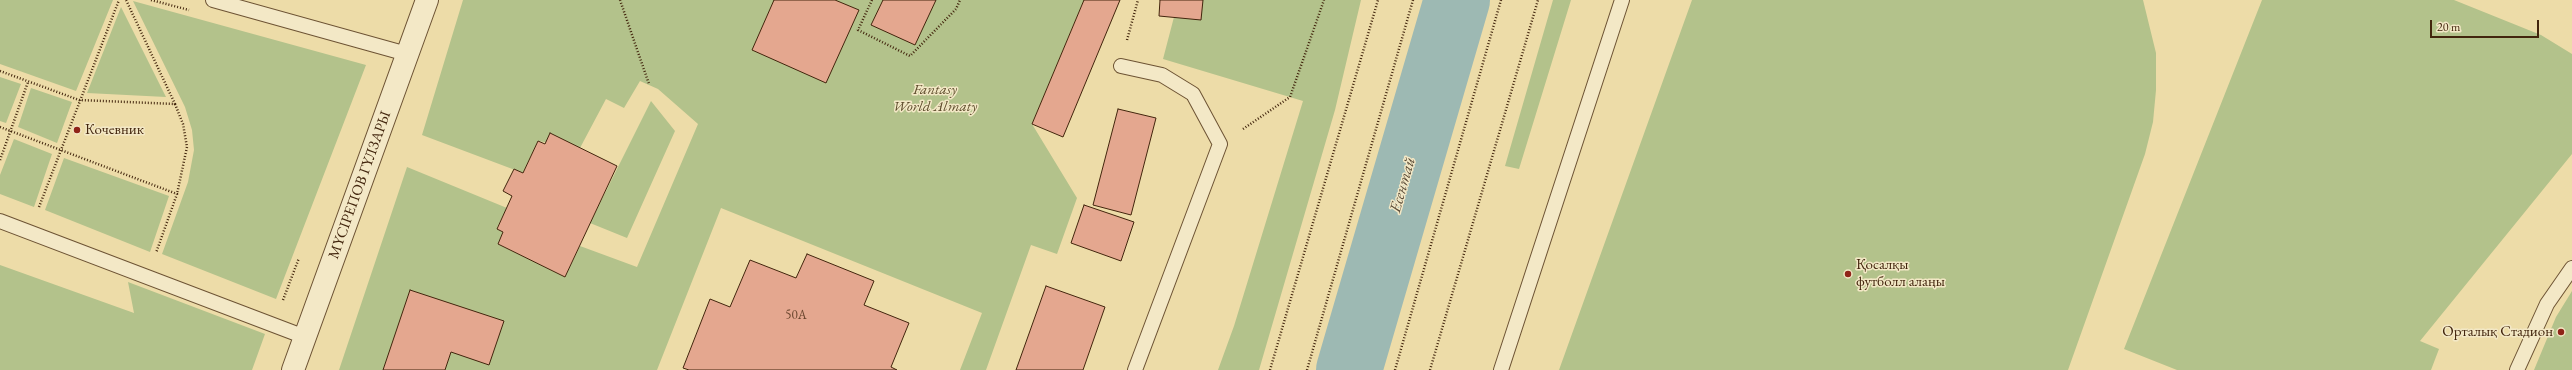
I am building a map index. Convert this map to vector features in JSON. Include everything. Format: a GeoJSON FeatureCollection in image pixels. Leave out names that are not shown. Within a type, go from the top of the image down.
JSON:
{"type":"FeatureCollection","features":[{"type":"Feature","properties":{"kind":"street","name":"МҮСІРЕПОВ ГҮЛЗАРЫ"},"geometry":{"type":"LineString","coordinates":[[293,370],[427,0]]}},
{"type":"Feature","properties":{"kind":"lane"},"geometry":{"type":"LineString","coordinates":[[213,0],[407,54]]}},
{"type":"Feature","properties":{"kind":"lane"},"geometry":{"type":"LineString","coordinates":[[1501,370],[1622,0]]}},
{"type":"Feature","properties":{"kind":"lane"},"geometry":{"type":"LineString","coordinates":[[1121,66],[1162,76],[1193,94],[1220,144],[1135,370]]}},
{"type":"Feature","properties":{"kind":"lane"},"geometry":{"type":"LineString","coordinates":[[0,221],[305,336]]}},
{"type":"Feature","properties":{"kind":"lane"},"geometry":{"type":"LineString","coordinates":[[2517,370],[2547,304],[2572,268]]}},
{"type":"Feature","properties":{"kind":"path"},"geometry":{"type":"LineString","coordinates":[[36,214],[119,0]]}},
{"type":"Feature","properties":{"kind":"path"},"geometry":{"type":"LineString","coordinates":[[126,0],[175,104],[183,124],[187,147],[177,194],[154,259]]}},
{"type":"Feature","properties":{"kind":"path"},"geometry":{"type":"LineString","coordinates":[[151,0],[197,12]]}},
{"type":"Feature","properties":{"kind":"path"},"geometry":{"type":"LineString","coordinates":[[620,0],[649,84]]}},
{"type":"Feature","properties":{"kind":"path"},"geometry":{"type":"LineString","coordinates":[[872,0],[858,30],[910,56],[956,9],[960,0]]}},
{"type":"Feature","properties":{"kind":"path"},"geometry":{"type":"LineString","coordinates":[[1121,66],[1138,0]]}},
{"type":"Feature","properties":{"kind":"path"},"geometry":{"type":"LineString","coordinates":[[1220,144],[1290,97],[1324,0]]}},
{"type":"Feature","properties":{"kind":"path"},"geometry":{"type":"LineString","coordinates":[[1270,370],[1378,0]]}},
{"type":"Feature","properties":{"kind":"path"},"geometry":{"type":"LineString","coordinates":[[1307,370],[1414,0]]}},
{"type":"Feature","properties":{"kind":"path"},"geometry":{"type":"LineString","coordinates":[[1395,370],[1501,0]]}},
{"type":"Feature","properties":{"kind":"path"},"geometry":{"type":"LineString","coordinates":[[1430,370],[1538,0]]}},
{"type":"Feature","properties":{"kind":"path"},"geometry":{"type":"LineString","coordinates":[[0,71],[79,100],[175,104]]}},
{"type":"Feature","properties":{"kind":"path"},"geometry":{"type":"LineString","coordinates":[[0,160],[28,82]]}},
{"type":"Feature","properties":{"kind":"path"},"geometry":{"type":"LineString","coordinates":[[0,127],[177,194]]}},
{"type":"Feature","properties":{"kind":"path"},"geometry":{"type":"LineString","coordinates":[[280,307],[300,254]]}},
{"type":"Feature","properties":{"kind":"green space"},"geometry":{"type":"Polygon","coordinates":[[[0,0],[113,0],[76,91],[0,64],[0,0]]]}},
{"type":"Feature","properties":{"kind":"green space","name":"Fantasy World Almaty"},"geometry":{"type":"Polygon","coordinates":[[[463,0],[1084,0],[1032,124],[1077,198],[1057,254],[1031,245],[986,370],[960,370],[982,313],[721,208],[657,370],[339,370],[407,167],[507,208],[497,228],[503,232],[498,244],[565,277],[580,246],[637,267],[698,124],[658,89],[640,81],[624,108],[606,99],[580,148],[538,141],[523,173],[422,135],[463,0]]]}},
{"type":"Feature","properties":{"kind":"green space"},"geometry":{"type":"Polygon","coordinates":[[[1203,0],[1361,0],[1335,110],[1259,370],[1218,370],[1234,326],[1303,101],[1163,59],[1174,17],[1203,0]]]}},
{"type":"Feature","properties":{"kind":"green space"},"geometry":{"type":"Polygon","coordinates":[[[1553,0],[1571,0],[1519,169],[1505,166],[1553,0]]]}},
{"type":"Feature","properties":{"kind":"green space","name":"Қосалқы футболл алаңы"},"geometry":{"type":"Polygon","coordinates":[[[1692,0],[2143,0],[2156,53],[2156,90],[2153,122],[2145,154],[2068,370],[1559,370],[1692,0]]]}},
{"type":"Feature","properties":{"kind":"green space"},"geometry":{"type":"Polygon","coordinates":[[[2262,0],[2454,0],[2541,35],[2572,54],[2572,154],[2420,341],[2439,349],[2431,370],[2177,370],[2124,349],[2262,0]]]}},
{"type":"Feature","properties":{"kind":"green space"},"geometry":{"type":"Polygon","coordinates":[[[133,1],[366,65],[276,299],[162,254],[188,182],[194,150],[192,130],[185,107],[133,1]]]}},
{"type":"Feature","properties":{"kind":"green space"},"geometry":{"type":"Polygon","coordinates":[[[121,7],[166,97],[87,93],[121,7]]]}},
{"type":"Feature","properties":{"kind":"green space"},"geometry":{"type":"Polygon","coordinates":[[[0,77],[21,84],[6,123],[0,121],[0,77]]]}},
{"type":"Feature","properties":{"kind":"green space"},"geometry":{"type":"Polygon","coordinates":[[[31,88],[72,102],[57,143],[18,127],[31,88]]]}},
{"type":"Feature","properties":{"kind":"green space"},"geometry":{"type":"Polygon","coordinates":[[[651,101],[675,131],[627,238],[590,223],[651,101]]]}},
{"type":"Feature","properties":{"kind":"green space"},"geometry":{"type":"Polygon","coordinates":[[[14,139],[52,154],[34,207],[0,194],[0,175],[14,139]]]}},
{"type":"Feature","properties":{"kind":"green space"},"geometry":{"type":"Polygon","coordinates":[[[64,158],[169,196],[150,252],[45,210],[64,158]]]}},
{"type":"Feature","properties":{"kind":"green space"},"geometry":{"type":"Polygon","coordinates":[[[0,265],[134,313],[128,282],[265,334],[252,370],[0,370],[0,265]]]}},
{"type":"Feature","properties":{"kind":"green space","name":"Орталық Стадион"},"geometry":{"type":"Polygon","coordinates":[[[2572,291],[2572,370],[2534,370],[2556,317],[2572,291]]]}},
{"type":"Feature","properties":{"kind":"building"},"geometry":{"type":"Polygon","coordinates":[[[774,0],[835,0],[859,10],[826,83],[752,50],[774,0]]]}},
{"type":"Feature","properties":{"kind":"building"},"geometry":{"type":"Polygon","coordinates":[[[883,0],[936,0],[915,45],[871,25],[883,0]]]}},
{"type":"Feature","properties":{"kind":"building"},"geometry":{"type":"Polygon","coordinates":[[[1084,0],[1120,0],[1063,137],[1032,124],[1084,0]]]}},
{"type":"Feature","properties":{"kind":"building"},"geometry":{"type":"Polygon","coordinates":[[[1160,0],[1203,0],[1201,20],[1159,16],[1160,0]]]}},
{"type":"Feature","properties":{"kind":"building"},"geometry":{"type":"Polygon","coordinates":[[[1118,109],[1156,118],[1131,215],[1093,205],[1118,109]]]}},
{"type":"Feature","properties":{"kind":"building"},"geometry":{"type":"Polygon","coordinates":[[[550,133],[617,166],[565,277],[498,244],[503,232],[497,229],[512,196],[503,191],[514,169],[523,173],[538,141],[545,144],[550,133]]]}},
{"type":"Feature","properties":{"kind":"building"},"geometry":{"type":"Polygon","coordinates":[[[1084,205],[1134,222],[1121,261],[1071,243],[1084,205]]]}},
{"type":"Feature","properties":{"kind":"building"},"geometry":{"type":"Polygon","coordinates":[[[807,254],[874,281],[864,305],[909,323],[891,367],[897,370],[689,370],[683,368],[710,299],[730,307],[750,260],[796,278],[807,254]]]}},
{"type":"Feature","properties":{"kind":"building"},"geometry":{"type":"Polygon","coordinates":[[[1046,286],[1105,307],[1083,370],[1016,370],[1046,286]]]}},
{"type":"Feature","properties":{"kind":"building"},"geometry":{"type":"Polygon","coordinates":[[[410,290],[504,321],[489,365],[451,352],[445,370],[383,370],[410,290]]]}},
{"type":"Feature","properties":{"kind":"waterway","name":"Есентай"},"geometry":{"type":"LineString","coordinates":[[1349,370],[1457,0]]}},
{"type":"Feature","properties":{"kind":"place","name":"Кочевник"},"geometry":{"type":"Point","coordinates":[77,130]}},
{"type":"Feature","properties":{"kind":"place","name":"Қосалқы футболл алаңы"},"geometry":{"type":"Point","coordinates":[1848,274]}},
{"type":"Feature","properties":{"kind":"place","name":"Орталық Стадион"},"geometry":{"type":"Point","coordinates":[2561,332]}}]}
